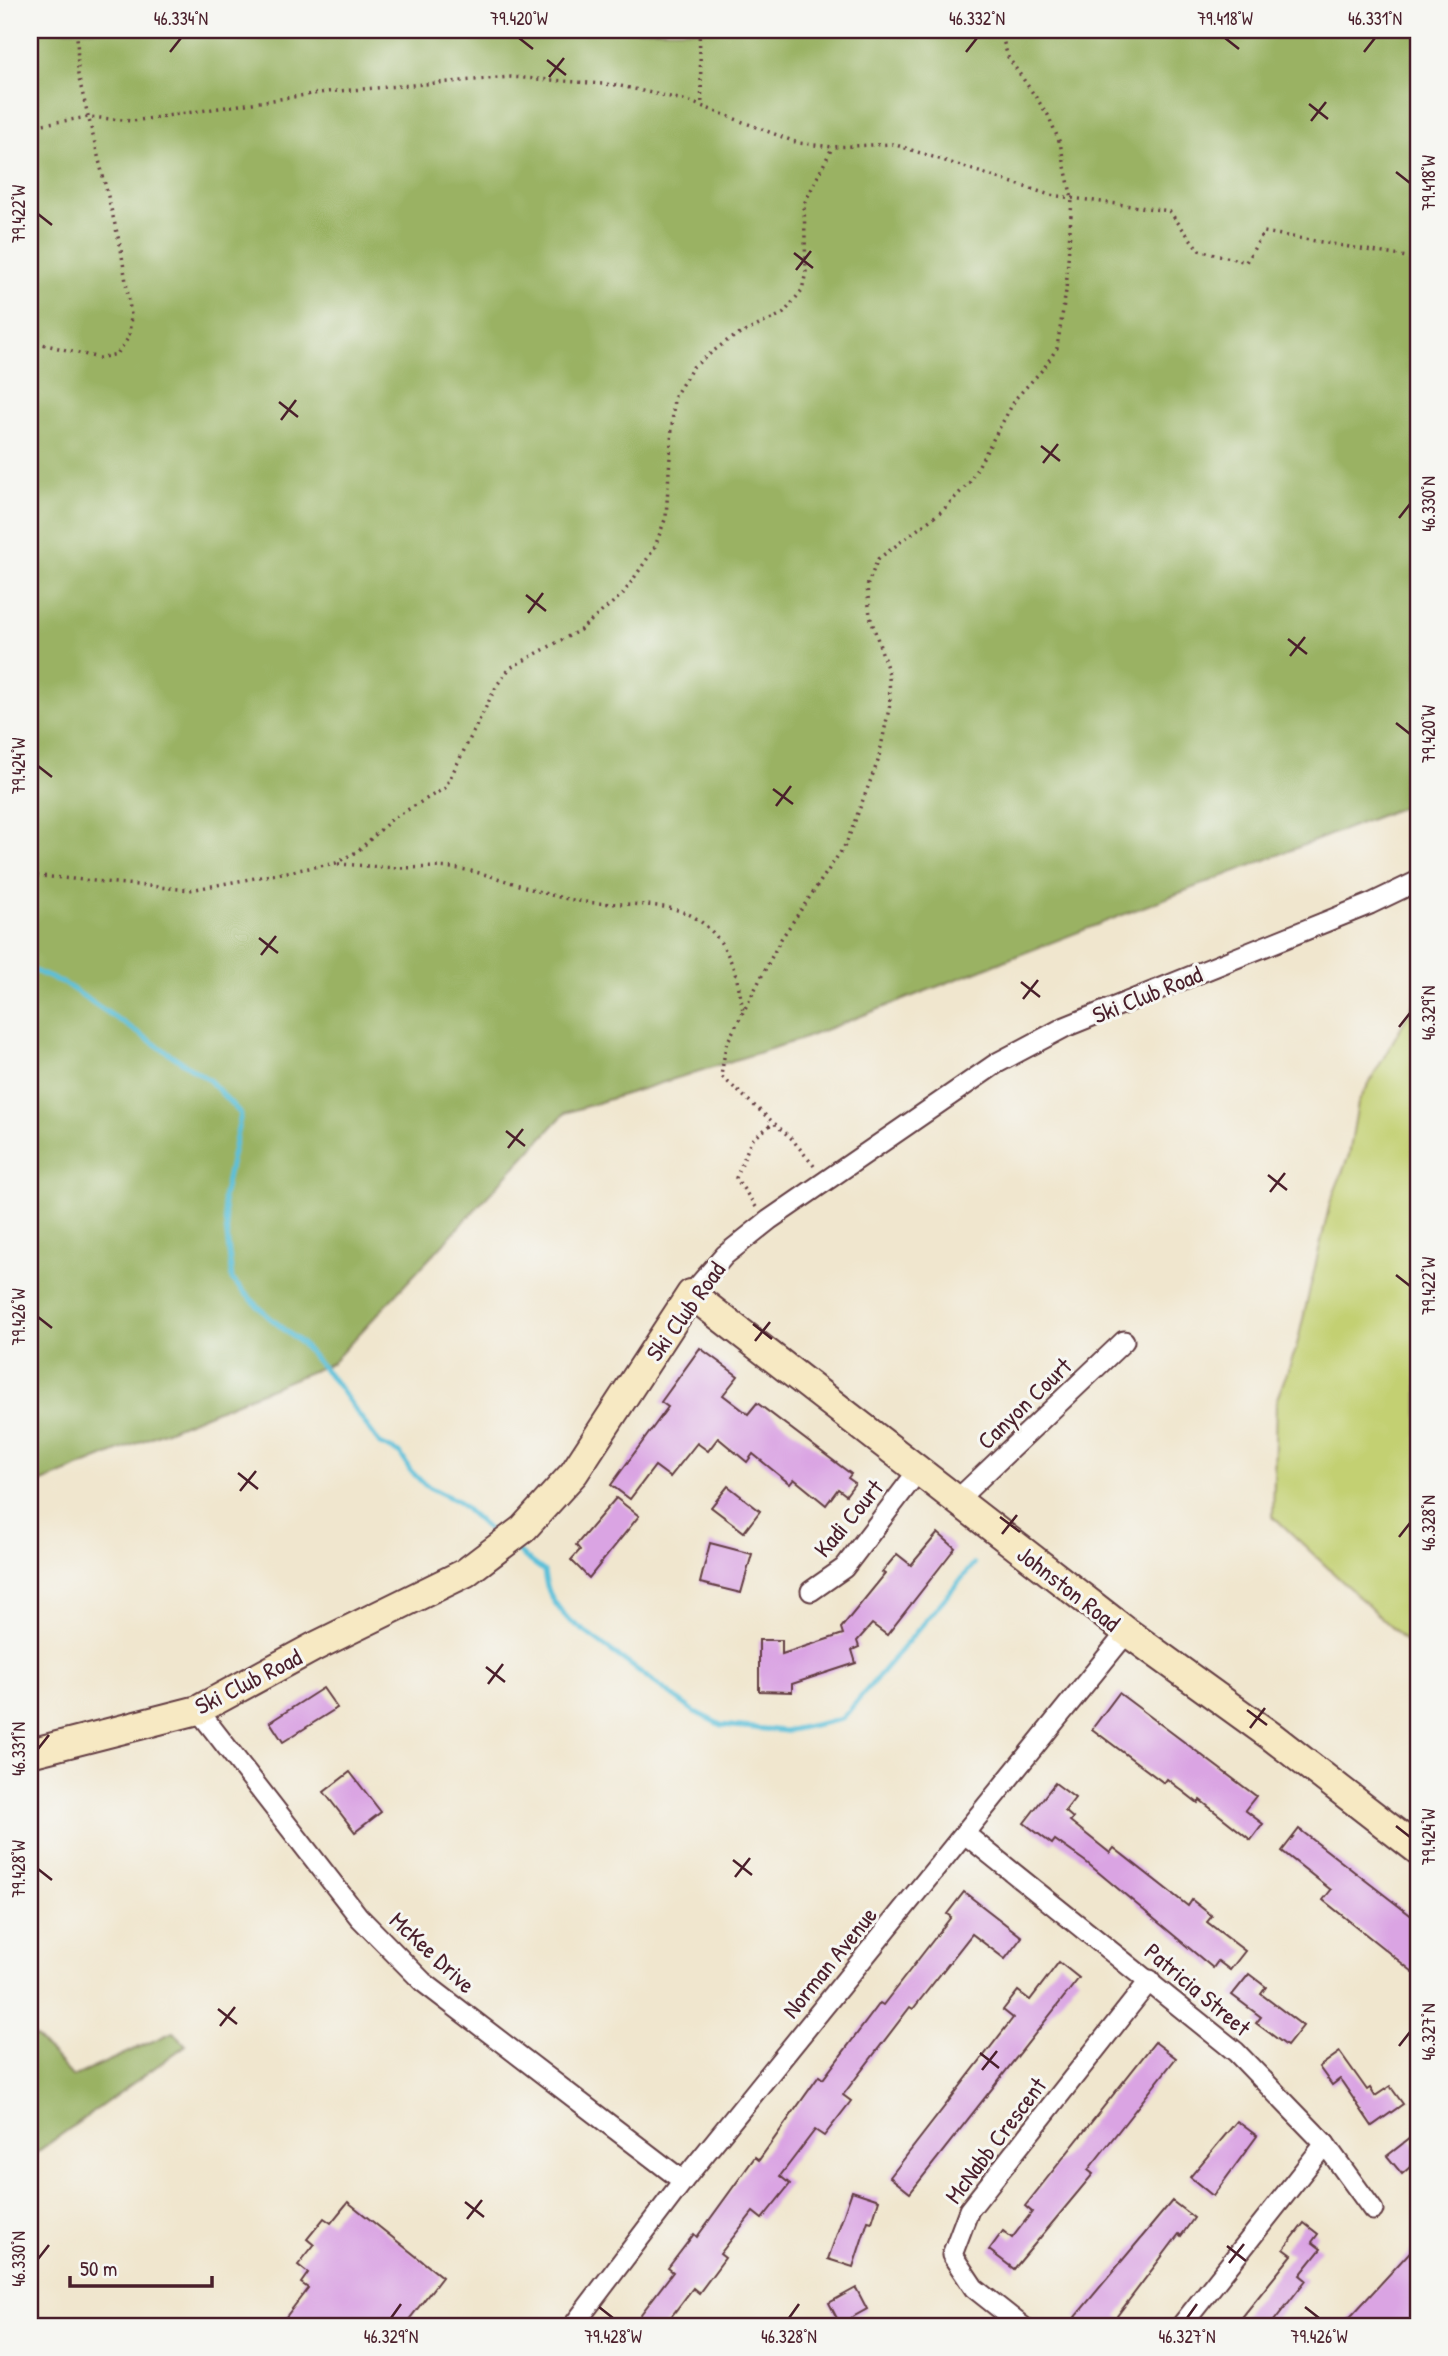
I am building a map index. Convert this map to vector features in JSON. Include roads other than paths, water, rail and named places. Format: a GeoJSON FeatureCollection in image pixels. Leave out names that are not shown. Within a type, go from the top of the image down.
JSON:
{"type":"FeatureCollection","features":[{"type":"Feature","properties":{"kind":"street","name":"Ski Club Road"},"geometry":{"type":"LineString","coordinates":[[30,1753],[198,1710],[314,1647],[465,1573],[523,1529],[574,1473],[691,1294],[725,1255],[769,1220],[997,1063],[1065,1027],[1370,904],[1418,881]]}},
{"type":"Feature","properties":{"kind":"street","name":"Johnston Road"},"geometry":{"type":"LineString","coordinates":[[691,1294],[1126,1632],[1271,1736],[1418,1850]]}},
{"type":"Feature","properties":{"kind":"street","name":"Canyon Court"},"geometry":{"type":"LineString","coordinates":[[957,1500],[1124,1341]]}},
{"type":"Feature","properties":{"kind":"street","name":"Kadi Court"},"geometry":{"type":"LineString","coordinates":[[811,1591],[844,1567],[918,1471]]}},
{"type":"Feature","properties":{"kind":"street","name":"Norman Avenue"},"geometry":{"type":"LineString","coordinates":[[573,2326],[683,2181],[1126,1632]]}},
{"type":"Feature","properties":{"kind":"street","name":"McKee Drive"},"geometry":{"type":"LineString","coordinates":[[198,1710],[359,1917],[423,1983],[683,2181]]}},
{"type":"Feature","properties":{"kind":"street","name":"Patricia Street"},"geometry":{"type":"LineString","coordinates":[[965,1834],[1150,1980],[1236,2052],[1325,2144],[1373,2210]]}},
{"type":"Feature","properties":{"kind":"street","name":"McNabb Crescent"},"geometry":{"type":"LineString","coordinates":[[1022,2326],[974,2288],[952,2255],[964,2221],[969,2210],[1150,1980]]}},
{"type":"Feature","properties":{"kind":"street"},"geometry":{"type":"LineString","coordinates":[[1181,2326],[1325,2144]]}},
{"type":"Feature","properties":{"kind":"waterway"},"geometry":{"type":"LineString","coordinates":[[30,969],[65,984],[209,1080],[241,1114],[223,1198],[232,1280],[268,1316],[303,1345],[335,1382],[380,1444],[400,1453],[410,1470],[425,1485],[457,1501],[492,1533]]}},
{"type":"Feature","properties":{"kind":"waterway"},"geometry":{"type":"LineString","coordinates":[[518,1552],[544,1571],[552,1598],[569,1620],[695,1712],[721,1725],[785,1731],[842,1719],[974,1564]]}}]}
